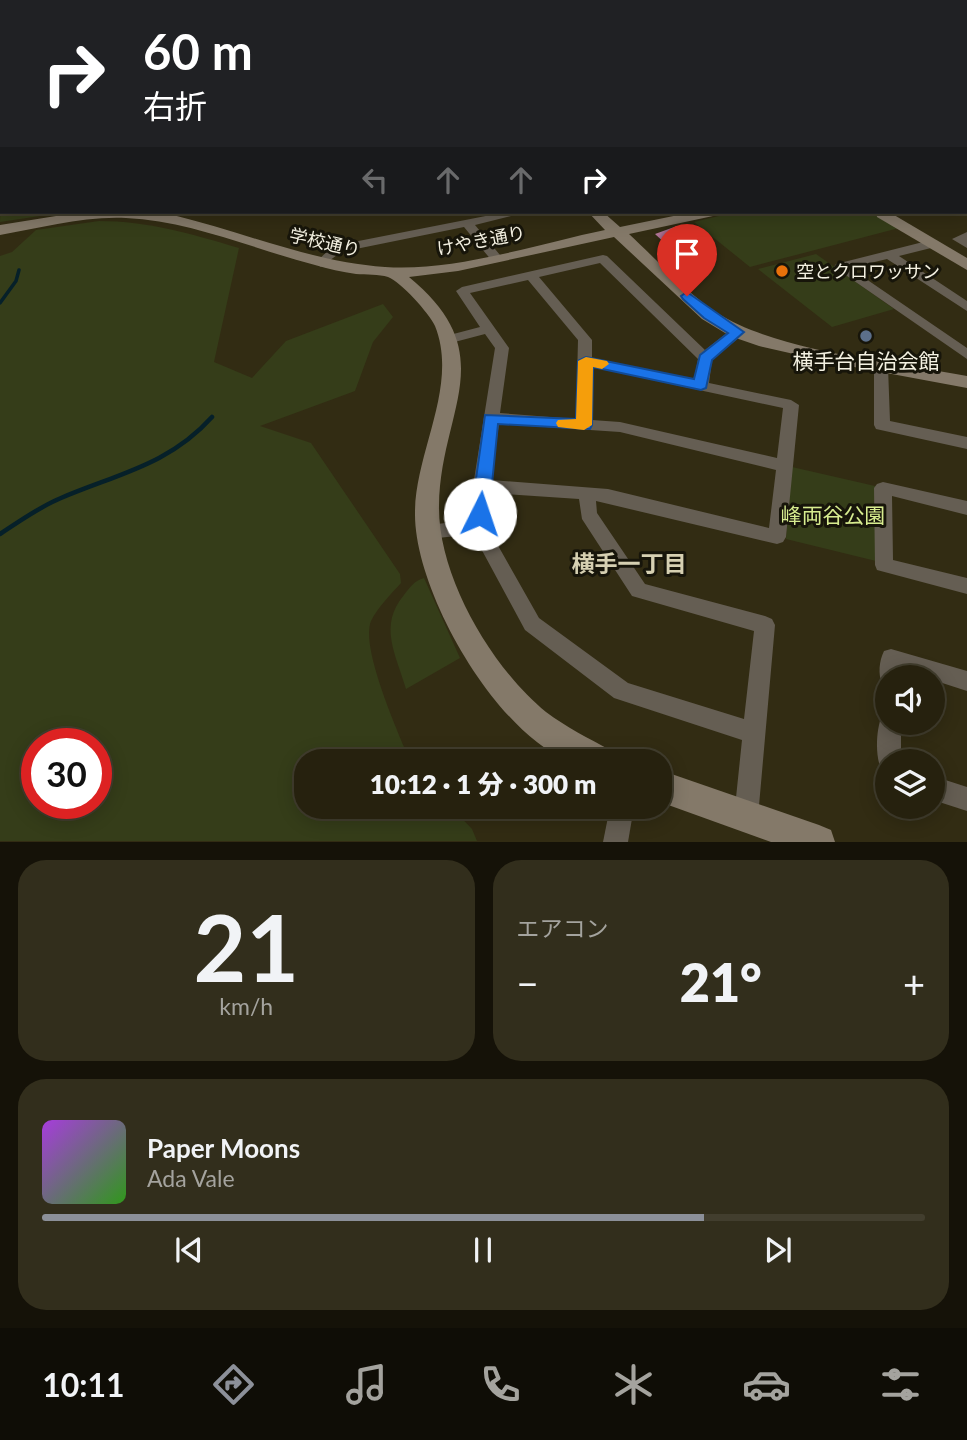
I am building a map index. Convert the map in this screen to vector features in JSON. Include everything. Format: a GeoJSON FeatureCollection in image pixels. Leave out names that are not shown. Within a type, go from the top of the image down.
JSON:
{"type":"FeatureCollection","features":[{"type":"Feature","properties":{"kind":"street"},"geometry":{"type":"LineString","coordinates":[[321,263],[337,249],[511,214]]}},
{"type":"Feature","properties":{"kind":"street"},"geometry":{"type":"LineString","coordinates":[[597,214],[709,315],[737,332],[766,342],[967,382]]}},
{"type":"Feature","properties":{"kind":"street","name":"けやき通り"},"geometry":{"type":"LineString","coordinates":[[394,273],[427,271],[496,258],[703,214]]}},
{"type":"Feature","properties":{"kind":"street"},"geometry":{"type":"LineString","coordinates":[[885,214],[967,265]]}},
{"type":"Feature","properties":{"kind":"street","name":"学校通り"},"geometry":{"type":"LineString","coordinates":[[0,230],[104,215],[142,215],[177,221],[321,263],[356,270],[394,273]]}},
{"type":"Feature","properties":{"kind":"street"},"geometry":{"type":"LineString","coordinates":[[467,223],[496,258]]}},
{"type":"Feature","properties":{"kind":"street"},"geometry":{"type":"LineString","coordinates":[[967,236],[958,239],[967,244]]}},
{"type":"Feature","properties":{"kind":"street"},"geometry":{"type":"LineString","coordinates":[[932,244],[840,267],[967,355]]}},
{"type":"Feature","properties":{"kind":"street"},"geometry":{"type":"LineString","coordinates":[[888,254],[967,307]]}},
{"type":"Feature","properties":{"kind":"street"},"geometry":{"type":"LineString","coordinates":[[705,358],[603,258],[462,291],[502,348],[482,486],[482,526],[487,543],[532,624],[622,691],[753,733]]}},
{"type":"Feature","properties":{"kind":"street"},"geometry":{"type":"LineString","coordinates":[[394,273],[430,305],[441,321],[447,340],[451,377],[428,488],[428,532],[438,570],[475,648],[501,685],[534,721],[577,749]]}},
{"type":"Feature","properties":{"kind":"street"},"geometry":{"type":"LineString","coordinates":[[531,275],[584,340],[584,425]]}},
{"type":"Feature","properties":{"kind":"street"},"geometry":{"type":"LineString","coordinates":[[447,340],[488,329]]}},
{"type":"Feature","properties":{"kind":"street"},"geometry":{"type":"LineString","coordinates":[[701,385],[705,358],[737,332]]}},
{"type":"Feature","properties":{"kind":"street"},"geometry":{"type":"LineString","coordinates":[[482,486],[608,495],[777,537],[791,405],[586,361]]}},
{"type":"Feature","properties":{"kind":"street"},"geometry":{"type":"LineString","coordinates":[[881,367],[882,425],[967,443]]}},
{"type":"Feature","properties":{"kind":"street"},"geometry":{"type":"LineString","coordinates":[[491,418],[620,427],[785,466]]}},
{"type":"Feature","properties":{"kind":"street"},"geometry":{"type":"LineString","coordinates":[[967,508],[883,488],[884,565],[967,586]]}},
{"type":"Feature","properties":{"kind":"street"},"geometry":{"type":"LineString","coordinates":[[587,494],[588,514],[639,590],[765,625],[746,817]]}},
{"type":"Feature","properties":{"kind":"street"},"geometry":{"type":"LineString","coordinates":[[428,532],[482,526]]}},
{"type":"Feature","properties":{"kind":"street"},"geometry":{"type":"LineString","coordinates":[[891,665],[891,658],[914,665]]}},
{"type":"Feature","properties":{"kind":"street"},"geometry":{"type":"LineString","coordinates":[[945,674],[967,681]]}},
{"type":"Feature","properties":{"kind":"street"},"geometry":{"type":"LineString","coordinates":[[672,790],[819,842]]}},
{"type":"Feature","properties":{"kind":"street"},"geometry":{"type":"LineString","coordinates":[[945,792],[967,799]]}},
{"type":"Feature","properties":{"kind":"street"},"geometry":{"type":"LineString","coordinates":[[615,842],[620,819]]}},
{"type":"Feature","properties":{"kind":"green space"},"geometry":{"type":"Polygon","coordinates":[[[0,214],[54,214],[0,222],[0,214]]]}},
{"type":"Feature","properties":{"kind":"green space"},"geometry":{"type":"Polygon","coordinates":[[[727,214],[874,214],[899,228],[750,267],[694,222],[727,214]]]}},
{"type":"Feature","properties":{"kind":"green space"},"geometry":{"type":"Polygon","coordinates":[[[99,221],[170,229],[239,248],[214,362],[252,378],[286,341],[383,304],[393,317],[373,342],[355,391],[260,426],[311,443],[400,574],[401,583],[374,616],[369,634],[382,691],[405,749],[294,749],[294,819],[462,819],[472,829],[477,841],[0,841],[0,256],[12,252],[36,230],[99,221]]]}},
{"type":"Feature","properties":{"kind":"green space"},"geometry":{"type":"Polygon","coordinates":[[[816,254],[894,309],[832,327],[758,269],[816,254]]]}},
{"type":"Feature","properties":{"kind":"green space","name":"峰両谷公園"},"geometry":{"type":"Polygon","coordinates":[[[792,467],[875,486],[876,561],[786,539],[792,467]]]}},
{"type":"Feature","properties":{"kind":"green space"},"geometry":{"type":"Polygon","coordinates":[[[424,578],[460,658],[406,689],[394,652],[392,618],[408,589],[424,578]]]}},
{"type":"Feature","properties":{"kind":"building"},"geometry":{"type":"Polygon","coordinates":[[[677,226],[693,239],[667,245],[655,234],[677,226]]]}},
{"type":"Feature","properties":{"kind":"waterway"},"geometry":{"type":"LineString","coordinates":[[0,303],[16,281],[19,270]]}},
{"type":"Feature","properties":{"kind":"waterway"},"geometry":{"type":"LineString","coordinates":[[0,534],[53,502],[160,457],[178,447],[212,417]]}},
{"type":"Feature","properties":{"kind":"slow traffic"},"geometry":{"type":"LineString","coordinates":[[564,423],[584,425],[586,361],[602,364]]}},
{"type":"Feature","properties":{"kind":"place","name":"空とクロワッサン"},"geometry":{"type":"Point","coordinates":[782,271]}},
{"type":"Feature","properties":{"kind":"place","name":"横手台自治会館"},"geometry":{"type":"Point","coordinates":[866,336]}},
{"type":"Feature","properties":{"kind":"district","name":"横手一丁目"},"geometry":{"type":"Point","coordinates":[629,563]}},
{"type":"Feature","properties":{"kind":"route"},"geometry":{"type":"LineString","coordinates":[[480,514],[491,418],[584,425],[586,361],[701,385],[705,358],[737,332],[709,315],[687,296]]}}]}
